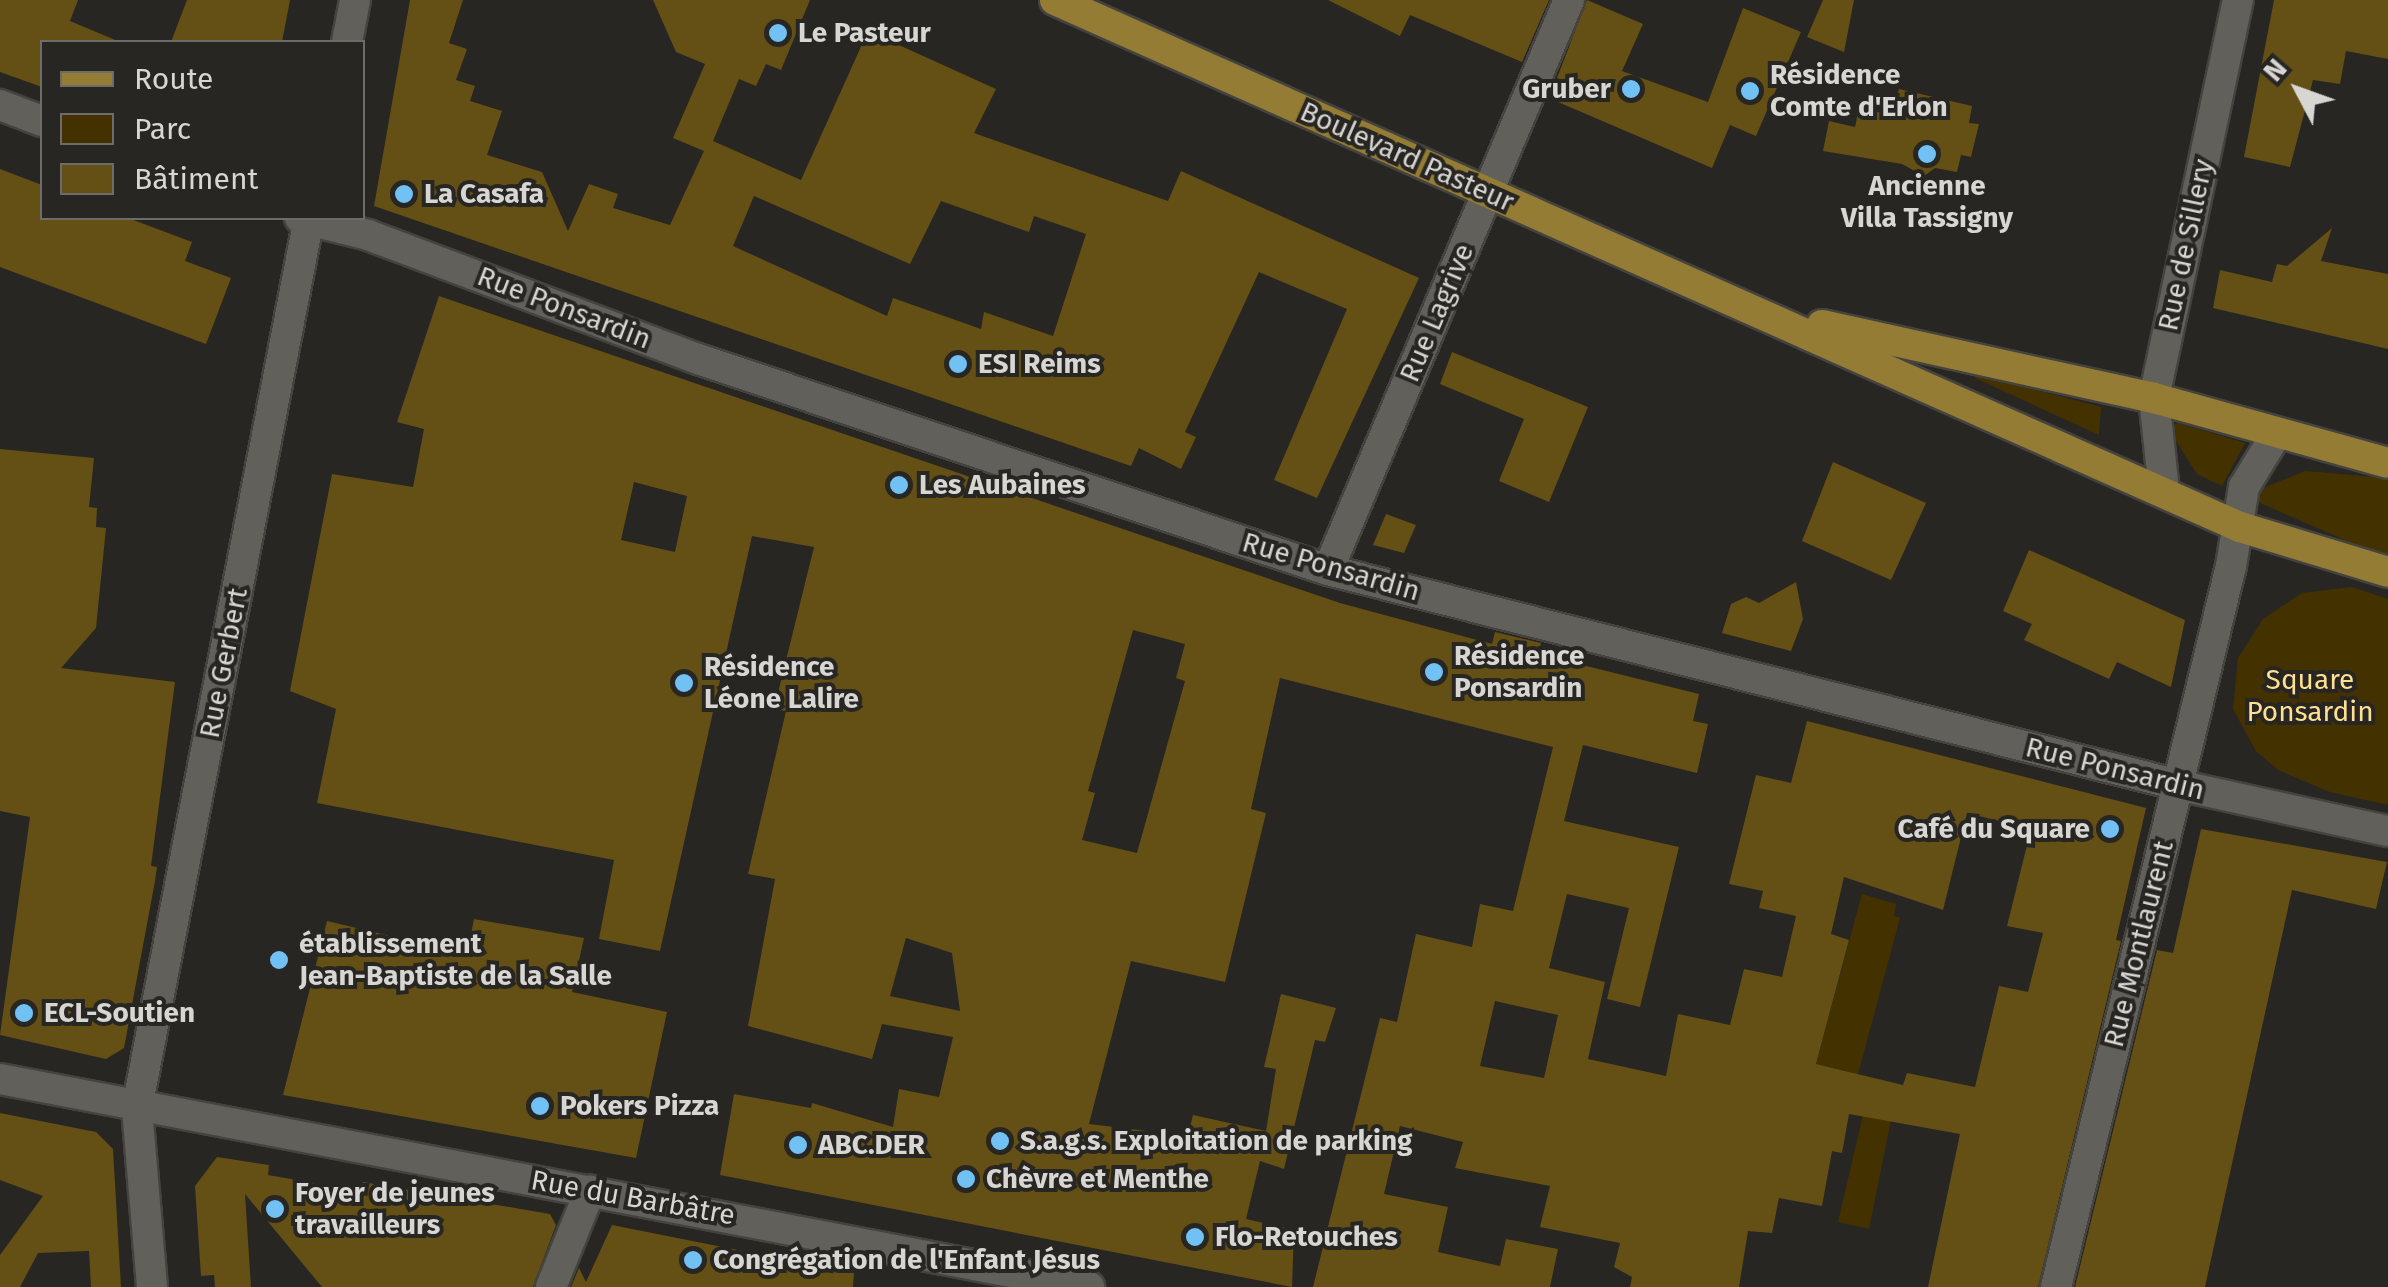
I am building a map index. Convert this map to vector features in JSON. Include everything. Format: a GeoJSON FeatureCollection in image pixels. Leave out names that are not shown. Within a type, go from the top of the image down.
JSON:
{"type":"FeatureCollection","features":[{"type":"Feature","properties":{"kind":"main road","name":"Boulevard Pasteur"},"geometry":{"type":"LineString","coordinates":[[1055,0],[2164,490],[2240,528],[2383,574]]}},
{"type":"Feature","properties":{"kind":"main road","name":"Boulevard Pasteur"},"geometry":{"type":"LineString","coordinates":[[1761,312],[2154,398],[2388,463]]}},
{"type":"Feature","properties":{"kind":"street"},"geometry":{"type":"LineString","coordinates":[[346,40],[355,0]]}},
{"type":"Feature","properties":{"kind":"street","name":"Rue Lagrive"},"geometry":{"type":"LineString","coordinates":[[1328,570],[1569,0]]}},
{"type":"Feature","properties":{"kind":"street","name":"Rue de Sillery"},"geometry":{"type":"LineString","coordinates":[[2164,490],[2154,398],[2238,0]]}},
{"type":"Feature","properties":{"kind":"street"},"geometry":{"type":"LineString","coordinates":[[0,105],[40,120]]}},
{"type":"Feature","properties":{"kind":"street","name":"Rue Gerbert"},"geometry":{"type":"LineString","coordinates":[[152,1287],[137,1108],[306,220]]}},
{"type":"Feature","properties":{"kind":"street","name":"Rue Ponsardin"},"geometry":{"type":"LineString","coordinates":[[313,220],[368,235],[698,359],[1328,570],[2178,785],[2388,831]]}},
{"type":"Feature","properties":{"kind":"street","name":"Rue Montlaurent"},"geometry":{"type":"LineString","coordinates":[[2056,1287],[2240,528],[2244,486],[2278,432]]}},
{"type":"Feature","properties":{"kind":"street","name":"Rue du Barbâtre"},"geometry":{"type":"LineString","coordinates":[[0,1079],[1089,1287]]}},
{"type":"Feature","properties":{"kind":"street"},"geometry":{"type":"LineString","coordinates":[[551,1287],[590,1190]]}},
{"type":"Feature","properties":{"kind":"green space"},"geometry":{"type":"Polygon","coordinates":[[[1978,375],[2101,407],[2099,435],[1975,378],[1978,375]]]}},
{"type":"Feature","properties":{"kind":"green space"},"geometry":{"type":"Polygon","coordinates":[[[2178,423],[2245,443],[2222,486],[2197,474],[2167,427],[2178,423]]]}},
{"type":"Feature","properties":{"kind":"green space"},"geometry":{"type":"Polygon","coordinates":[[[2305,471],[2388,478],[2388,559],[2258,502],[2263,488],[2305,471]]]}},
{"type":"Feature","properties":{"kind":"green space","name":"Square Ponsardin"},"geometry":{"type":"Polygon","coordinates":[[[2352,587],[2388,599],[2388,805],[2330,792],[2278,770],[2256,751],[2233,709],[2238,658],[2263,619],[2302,593],[2352,587]]]}},
{"type":"Feature","properties":{"kind":"green space"},"geometry":{"type":"Polygon","coordinates":[[[1862,894],[1896,904],[1894,916],[1900,918],[1858,1074],[1816,1064],[1862,894]]]}},
{"type":"Feature","properties":{"kind":"green space"},"geometry":{"type":"Polygon","coordinates":[[[1869,1089],[1896,1095],[1869,1229],[1838,1222],[1869,1089]]]}},
{"type":"Feature","properties":{"kind":"building"},"geometry":{"type":"Polygon","coordinates":[[[0,0],[78,0],[70,21],[115,40],[40,40],[40,86],[0,72],[0,0]]]}},
{"type":"Feature","properties":{"kind":"building"},"geometry":{"type":"Polygon","coordinates":[[[187,0],[290,0],[282,40],[172,40],[187,0]]]}},
{"type":"Feature","properties":{"kind":"building"},"geometry":{"type":"Polygon","coordinates":[[[410,0],[463,0],[449,43],[467,49],[456,80],[475,86],[470,101],[502,111],[487,155],[542,172],[568,231],[589,184],[618,194],[613,208],[670,225],[704,151],[673,138],[705,64],[676,52],[653,0],[810,0],[781,70],[766,64],[756,86],[739,79],[713,141],[801,180],[868,31],[996,89],[974,133],[1168,201],[1181,171],[1419,278],[1317,498],[1274,480],[1347,309],[1259,272],[1185,432],[1196,437],[1181,469],[1139,448],[1131,466],[374,206],[410,0]],[[754,196],[733,246],[887,316],[893,298],[981,329],[984,312],[1053,336],[1086,234],[1034,216],[1029,232],[941,201],[910,264],[754,196]]]}},
{"type":"Feature","properties":{"kind":"building"},"geometry":{"type":"Polygon","coordinates":[[[1328,0],[1549,0],[1522,62],[1410,15],[1400,36],[1328,0]]]}},
{"type":"Feature","properties":{"kind":"building"},"geometry":{"type":"Polygon","coordinates":[[[1587,0],[1643,24],[1622,71],[1708,102],[1743,8],[1801,32],[1756,136],[1730,125],[1712,168],[1558,102],[1567,82],[1557,78],[1587,0]]]}},
{"type":"Feature","properties":{"kind":"building"},"geometry":{"type":"Polygon","coordinates":[[[1823,0],[1854,0],[1844,52],[1807,37],[1823,0]]]}},
{"type":"Feature","properties":{"kind":"building"},"geometry":{"type":"Polygon","coordinates":[[[2274,0],[2388,0],[2388,59],[2346,51],[2340,84],[2313,80],[2290,167],[2244,157],[2274,0]]]}},
{"type":"Feature","properties":{"kind":"building","name":"Ancienne Villa Tassigny"},"geometry":{"type":"Polygon","coordinates":[[[1899,89],[1972,106],[1969,123],[1979,124],[1971,157],[1961,155],[1957,172],[1935,168],[1924,176],[1902,164],[1823,151],[1829,121],[1855,127],[1859,108],[1892,115],[1899,89]]]}},
{"type":"Feature","properties":{"kind":"building"},"geometry":{"type":"Polygon","coordinates":[[[0,169],[40,184],[40,220],[133,220],[192,242],[185,261],[231,278],[206,344],[0,267],[0,169]]]}},
{"type":"Feature","properties":{"kind":"building"},"geometry":{"type":"Polygon","coordinates":[[[2332,228],[2321,261],[2388,274],[2388,349],[2213,308],[2220,270],[2272,282],[2277,264],[2287,266],[2332,228]]]}},
{"type":"Feature","properties":{"kind":"building"},"geometry":{"type":"Polygon","coordinates":[[[439,296],[1340,603],[1492,644],[1495,632],[1541,643],[1538,654],[1699,694],[1693,721],[1708,724],[1697,773],[1583,745],[1564,821],[1679,847],[1640,1007],[1607,999],[1629,908],[1567,894],[1549,968],[1605,982],[1588,1059],[1666,1076],[1678,1014],[1730,1025],[1744,969],[1782,977],[1796,916],[1759,908],[1763,891],[1729,884],[1756,775],[1791,783],[1807,721],[2146,808],[2116,940],[2121,941],[2038,1287],[1928,1287],[1960,1134],[1849,1114],[1842,1153],[1832,1151],[1822,1206],[1779,1198],[1772,1233],[1748,1231],[1739,1287],[1630,1287],[1632,1277],[1614,1267],[1620,1243],[1540,1227],[1550,1186],[1455,1168],[1463,1142],[1400,1126],[1384,1194],[1448,1207],[1438,1252],[1500,1266],[1506,1239],[1558,1249],[1550,1287],[1313,1287],[1380,1018],[1397,1022],[1416,934],[1472,947],[1480,904],[1513,911],[1553,747],[1280,678],[1251,809],[1266,813],[1225,982],[1131,961],[1089,1124],[1188,1136],[1193,1115],[1266,1131],[1276,1069],[1264,1067],[1281,994],[1336,1008],[1325,1042],[1315,1040],[1284,1169],[1260,1161],[1246,1219],[1294,1230],[1292,1287],[720,1175],[734,1094],[811,1108],[812,1103],[893,1127],[899,1089],[939,1097],[953,1037],[882,1024],[872,1059],[748,1026],[775,879],[748,874],[786,711],[774,709],[814,547],[752,536],[660,951],[599,939],[614,860],[317,803],[336,709],[290,691],[332,474],[413,487],[424,429],[397,422],[439,296]],[[634,482],[621,540],[675,552],[687,496],[634,482]],[[1133,630],[1088,791],[1095,793],[1082,840],[1137,853],[1185,681],[1176,678],[1185,644],[1133,630]],[[1967,813],[1943,910],[1844,877],[1831,934],[1849,940],[1816,1064],[1903,1085],[1907,1073],[1975,1087],[1999,986],[2028,992],[2043,933],[2007,926],[2031,829],[1967,813]],[[906,938],[890,996],[960,1011],[952,953],[906,938]],[[1495,1001],[1480,1066],[1544,1078],[1558,1015],[1495,1001]]]}},
{"type":"Feature","properties":{"kind":"building"},"geometry":{"type":"Polygon","coordinates":[[[1452,352],[1588,407],[1549,502],[1499,481],[1524,419],[1440,384],[1452,352]]]}},
{"type":"Feature","properties":{"kind":"building"},"geometry":{"type":"Polygon","coordinates":[[[0,449],[94,458],[89,507],[97,508],[96,527],[106,528],[96,628],[61,668],[175,682],[151,866],[157,867],[155,881],[124,1048],[106,1059],[0,1035],[30,817],[0,811],[0,449]]]}},
{"type":"Feature","properties":{"kind":"building"},"geometry":{"type":"Polygon","coordinates":[[[1833,462],[1926,503],[1891,580],[1802,541],[1833,462]]]}},
{"type":"Feature","properties":{"kind":"building"},"geometry":{"type":"Polygon","coordinates":[[[1386,514],[1416,525],[1404,553],[1373,545],[1386,514]]]}},
{"type":"Feature","properties":{"kind":"building"},"geometry":{"type":"Polygon","coordinates":[[[2029,550],[2185,620],[2171,687],[2117,662],[2109,679],[2024,640],[2032,624],[2003,611],[2029,550]]]}},
{"type":"Feature","properties":{"kind":"building"},"geometry":{"type":"Polygon","coordinates":[[[1796,582],[1803,619],[1791,651],[1722,633],[1731,604],[1746,597],[1759,603],[1796,582]]]}},
{"type":"Feature","properties":{"kind":"building"},"geometry":{"type":"Polygon","coordinates":[[[2201,829],[2387,862],[2376,909],[2292,890],[2205,1287],[2075,1287],[2157,950],[2173,953],[2201,829]]]}},
{"type":"Feature","properties":{"kind":"building"},"geometry":{"type":"Polygon","coordinates":[[[474,919],[584,938],[572,992],[667,1012],[636,1158],[283,1095],[327,921],[467,954],[474,919]]]}},
{"type":"Feature","properties":{"kind":"building"},"geometry":{"type":"Polygon","coordinates":[[[0,1113],[96,1132],[113,1149],[121,1287],[91,1287],[89,1251],[38,1253],[20,1287],[0,1287],[0,1255],[43,1196],[0,1180],[0,1113]]]}},
{"type":"Feature","properties":{"kind":"building"},"geometry":{"type":"Polygon","coordinates":[[[217,1157],[269,1165],[268,1175],[359,1191],[363,1182],[550,1214],[556,1225],[533,1287],[322,1287],[245,1194],[251,1287],[215,1287],[214,1275],[201,1276],[195,1186],[217,1157]]]}},
{"type":"Feature","properties":{"kind":"building","name":"Congrégation de l'Enfant Jésus"},"geometry":{"type":"Polygon","coordinates":[[[612,1225],[854,1273],[853,1287],[571,1287],[579,1268],[586,1282],[612,1225]]]}},
{"type":"Feature","properties":{"kind":"place","name":"Le Pasteur"},"geometry":{"type":"Point","coordinates":[778,33]}},
{"type":"Feature","properties":{"kind":"place","name":"Gruber"},"geometry":{"type":"Point","coordinates":[1631,89]}},
{"type":"Feature","properties":{"kind":"place","name":"Résidence Comte d'Erlon"},"geometry":{"type":"Point","coordinates":[1750,91]}},
{"type":"Feature","properties":{"kind":"place","name":"Ancienne Villa Tassigny"},"geometry":{"type":"Point","coordinates":[1927,154]}},
{"type":"Feature","properties":{"kind":"place","name":"La Casafa"},"geometry":{"type":"Point","coordinates":[404,194]}},
{"type":"Feature","properties":{"kind":"place","name":"ESI Reims"},"geometry":{"type":"Point","coordinates":[958,364]}},
{"type":"Feature","properties":{"kind":"place","name":"Les Aubaines"},"geometry":{"type":"Point","coordinates":[899,485]}},
{"type":"Feature","properties":{"kind":"place","name":"Résidence Ponsardin"},"geometry":{"type":"Point","coordinates":[1434,672]}},
{"type":"Feature","properties":{"kind":"place","name":"Résidence Léone Lalire"},"geometry":{"type":"Point","coordinates":[684,683]}},
{"type":"Feature","properties":{"kind":"place","name":"Café du Square"},"geometry":{"type":"Point","coordinates":[2110,829]}},
{"type":"Feature","properties":{"kind":"place","name":"établissement Jean-Baptiste de la Salle"},"geometry":{"type":"Point","coordinates":[279,960]}},
{"type":"Feature","properties":{"kind":"place","name":"ECL-Soutien"},"geometry":{"type":"Point","coordinates":[24,1013]}},
{"type":"Feature","properties":{"kind":"place","name":"Pokers Pizza"},"geometry":{"type":"Point","coordinates":[540,1106]}},
{"type":"Feature","properties":{"kind":"place","name":"S.a.g.s. Exploitation de parking"},"geometry":{"type":"Point","coordinates":[1000,1141]}},
{"type":"Feature","properties":{"kind":"place","name":"ABC.DER"},"geometry":{"type":"Point","coordinates":[798,1145]}},
{"type":"Feature","properties":{"kind":"place","name":"Chèvre et Menthe"},"geometry":{"type":"Point","coordinates":[966,1179]}},
{"type":"Feature","properties":{"kind":"place","name":"Foyer de jeunes travailleurs"},"geometry":{"type":"Point","coordinates":[275,1209]}},
{"type":"Feature","properties":{"kind":"place","name":"Flo-Retouches"},"geometry":{"type":"Point","coordinates":[1195,1237]}},
{"type":"Feature","properties":{"kind":"place","name":"Congrégation de l'Enfant Jésus"},"geometry":{"type":"Point","coordinates":[693,1260]}}]}
